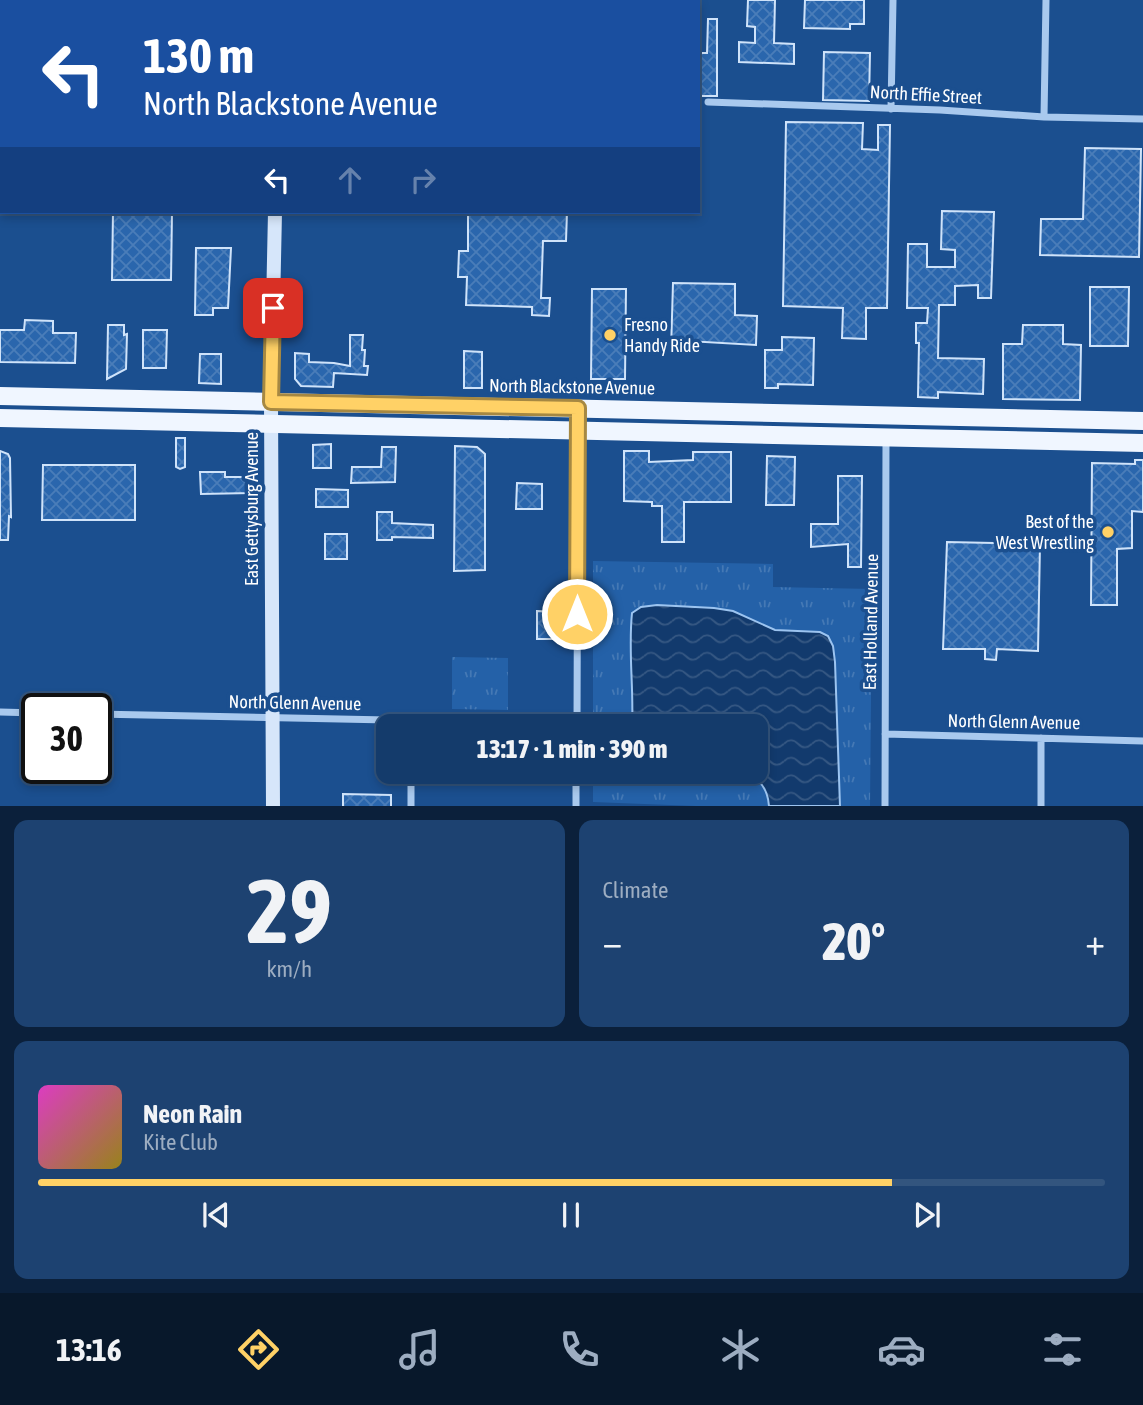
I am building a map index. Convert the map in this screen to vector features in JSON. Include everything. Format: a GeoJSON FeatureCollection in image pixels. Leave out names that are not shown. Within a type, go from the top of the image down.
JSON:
{"type":"FeatureCollection","features":[{"type":"Feature","properties":{"kind":"main road","name":"North Blackstone Avenue"},"geometry":{"type":"LineString","coordinates":[[0,396],[1143,421]]}},
{"type":"Feature","properties":{"kind":"main road"},"geometry":{"type":"LineString","coordinates":[[802,436],[808,427],[816,424],[868,426],[876,424],[880,415]]}},
{"type":"Feature","properties":{"kind":"main road"},"geometry":{"type":"LineString","coordinates":[[886,437],[897,426],[947,426],[958,424],[968,417]]}},
{"type":"Feature","properties":{"kind":"main road"},"geometry":{"type":"LineString","coordinates":[[0,418],[1143,443]]}},
{"type":"Feature","properties":{"kind":"street"},"geometry":{"type":"LineString","coordinates":[[891,108],[893,0]]}},
{"type":"Feature","properties":{"kind":"street"},"geometry":{"type":"LineString","coordinates":[[1044,117],[1046,0]]}},
{"type":"Feature","properties":{"kind":"street","name":"North Effie Street"},"geometry":{"type":"LineString","coordinates":[[708,102],[1143,119]]}},
{"type":"Feature","properties":{"kind":"street","name":"East Gettysburg Avenue"},"geometry":{"type":"LineString","coordinates":[[273,806],[271,402],[275,214]]}},
{"type":"Feature","properties":{"kind":"street"},"geometry":{"type":"LineString","coordinates":[[577,714],[578,408]]}},
{"type":"Feature","properties":{"kind":"street","name":"East Holland Avenue"},"geometry":{"type":"LineString","coordinates":[[885,806],[888,533],[886,437]]}},
{"type":"Feature","properties":{"kind":"street"},"geometry":{"type":"LineString","coordinates":[[0,712],[21,713]]}},
{"type":"Feature","properties":{"kind":"street","name":"North Glenn Avenue"},"geometry":{"type":"LineString","coordinates":[[112,714],[376,723]]}},
{"type":"Feature","properties":{"kind":"street","name":"North Glenn Avenue"},"geometry":{"type":"LineString","coordinates":[[885,734],[1143,741]]}},
{"type":"Feature","properties":{"kind":"street"},"geometry":{"type":"LineString","coordinates":[[1041,738],[1041,806]]}},
{"type":"Feature","properties":{"kind":"street"},"geometry":{"type":"LineString","coordinates":[[411,784],[411,806]]}},
{"type":"Feature","properties":{"kind":"street"},"geometry":{"type":"LineString","coordinates":[[576,784],[576,806]]}},
{"type":"Feature","properties":{"kind":"green space"},"geometry":{"type":"Polygon","coordinates":[[[593,561],[773,564],[773,587],[872,589],[870,806],[696,806],[593,802],[593,784],[768,784],[768,714],[593,714],[593,561]]]}},
{"type":"Feature","properties":{"kind":"green space"},"geometry":{"type":"Polygon","coordinates":[[[452,657],[508,658],[508,710],[452,709],[452,657]]]}},
{"type":"Feature","properties":{"kind":"water"},"geometry":{"type":"Polygon","coordinates":[[[657,605],[714,608],[733,611],[775,630],[820,632],[828,636],[833,646],[835,662],[840,806],[769,806],[761,784],[768,784],[768,714],[632,714],[632,613],[641,607],[657,605]]]}},
{"type":"Feature","properties":{"kind":"building"},"geometry":{"type":"Polygon","coordinates":[[[748,0],[775,0],[774,43],[794,44],[794,64],[739,62],[739,42],[755,43],[755,27],[747,26],[748,0]]]}},
{"type":"Feature","properties":{"kind":"building"},"geometry":{"type":"Polygon","coordinates":[[[805,0],[864,0],[864,24],[850,24],[850,29],[804,28],[805,0]]]}},
{"type":"Feature","properties":{"kind":"building"},"geometry":{"type":"Polygon","coordinates":[[[708,19],[717,19],[717,96],[700,96],[701,53],[707,53],[708,19]]]}},
{"type":"Feature","properties":{"kind":"building"},"geometry":{"type":"Polygon","coordinates":[[[824,52],[870,53],[869,101],[823,100],[824,52]]]}},
{"type":"Feature","properties":{"kind":"building"},"geometry":{"type":"Polygon","coordinates":[[[786,122],[863,123],[862,149],[878,150],[878,125],[890,125],[887,308],[866,308],[866,339],[842,338],[843,308],[783,306],[786,122]]]}},
{"type":"Feature","properties":{"kind":"building"},"geometry":{"type":"Polygon","coordinates":[[[1085,148],[1141,149],[1139,257],[1040,255],[1041,219],[1083,219],[1085,148]]]}},
{"type":"Feature","properties":{"kind":"building"},"geometry":{"type":"Polygon","coordinates":[[[942,211],[994,212],[991,298],[978,298],[978,285],[955,286],[955,305],[939,305],[938,358],[984,359],[983,394],[938,392],[938,398],[918,397],[919,343],[916,343],[916,323],[927,323],[928,308],[907,308],[908,244],[927,244],[927,267],[955,267],[955,250],[941,249],[942,211]]]}},
{"type":"Feature","properties":{"kind":"building"},"geometry":{"type":"Polygon","coordinates":[[[113,214],[172,214],[171,280],[112,280],[113,214]]]}},
{"type":"Feature","properties":{"kind":"building"},"geometry":{"type":"Polygon","coordinates":[[[468,214],[567,214],[566,241],[543,241],[541,298],[550,298],[549,316],[532,315],[532,307],[466,305],[467,277],[458,277],[459,251],[468,251],[468,214]]]}},
{"type":"Feature","properties":{"kind":"building"},"geometry":{"type":"Polygon","coordinates":[[[196,248],[231,248],[228,308],[213,308],[213,315],[195,315],[196,248]]]}},
{"type":"Feature","properties":{"kind":"building"},"geometry":{"type":"Polygon","coordinates":[[[673,283],[735,284],[735,315],[757,316],[756,345],[688,341],[687,351],[671,351],[673,283]]]}},
{"type":"Feature","properties":{"kind":"building"},"geometry":{"type":"Polygon","coordinates":[[[1090,287],[1129,287],[1128,346],[1090,346],[1090,287]]]}},
{"type":"Feature","properties":{"kind":"building"},"geometry":{"type":"Polygon","coordinates":[[[592,289],[626,289],[625,379],[591,379],[592,289]]]}},
{"type":"Feature","properties":{"kind":"building"},"geometry":{"type":"Polygon","coordinates":[[[25,320],[53,321],[53,333],[76,333],[75,363],[0,362],[0,330],[24,330],[25,320]]]}},
{"type":"Feature","properties":{"kind":"building"},"geometry":{"type":"Polygon","coordinates":[[[108,325],[124,325],[124,335],[127,334],[126,369],[107,379],[108,325]]]}},
{"type":"Feature","properties":{"kind":"building"},"geometry":{"type":"Polygon","coordinates":[[[1023,325],[1063,325],[1063,344],[1081,345],[1080,400],[1003,399],[1003,344],[1022,344],[1023,325]]]}},
{"type":"Feature","properties":{"kind":"building"},"geometry":{"type":"Polygon","coordinates":[[[143,330],[167,330],[166,368],[143,368],[143,330]]]}},
{"type":"Feature","properties":{"kind":"building"},"geometry":{"type":"Polygon","coordinates":[[[350,335],[363,335],[362,350],[365,350],[364,366],[368,366],[367,375],[334,373],[333,387],[301,386],[295,379],[295,353],[309,354],[309,362],[350,366],[350,335]]]}},
{"type":"Feature","properties":{"kind":"building"},"geometry":{"type":"Polygon","coordinates":[[[782,337],[814,338],[813,385],[778,384],[778,388],[765,388],[765,350],[782,350],[782,337]]]}},
{"type":"Feature","properties":{"kind":"building"},"geometry":{"type":"Polygon","coordinates":[[[464,351],[482,352],[482,388],[464,388],[464,351]]]}},
{"type":"Feature","properties":{"kind":"building"},"geometry":{"type":"Polygon","coordinates":[[[200,354],[221,354],[221,384],[199,383],[200,354]]]}},
{"type":"Feature","properties":{"kind":"building"},"geometry":{"type":"Polygon","coordinates":[[[176,438],[185,438],[185,467],[180,469],[176,467],[176,438]]]}},
{"type":"Feature","properties":{"kind":"building"},"geometry":{"type":"Polygon","coordinates":[[[331,444],[331,468],[313,468],[313,445],[331,444]]]}},
{"type":"Feature","properties":{"kind":"building"},"geometry":{"type":"Polygon","coordinates":[[[455,446],[477,447],[485,454],[485,570],[454,571],[455,446]]]}},
{"type":"Feature","properties":{"kind":"building"},"geometry":{"type":"Polygon","coordinates":[[[382,447],[396,447],[395,482],[351,483],[352,467],[381,467],[382,447]]]}},
{"type":"Feature","properties":{"kind":"building"},"geometry":{"type":"Polygon","coordinates":[[[0,451],[8,454],[10,458],[11,517],[9,516],[8,540],[0,540],[0,451]]]}},
{"type":"Feature","properties":{"kind":"building"},"geometry":{"type":"Polygon","coordinates":[[[624,451],[649,451],[649,462],[693,460],[693,452],[731,452],[731,502],[684,502],[684,542],[662,542],[662,506],[652,506],[652,502],[624,501],[624,451]]]}},
{"type":"Feature","properties":{"kind":"building"},"geometry":{"type":"Polygon","coordinates":[[[767,456],[795,457],[794,505],[766,505],[767,456]]]}},
{"type":"Feature","properties":{"kind":"building"},"geometry":{"type":"Polygon","coordinates":[[[1135,460],[1143,460],[1143,512],[1132,511],[1132,548],[1117,549],[1117,605],[1091,605],[1092,463],[1135,464],[1135,460]]]}},
{"type":"Feature","properties":{"kind":"building"},"geometry":{"type":"Polygon","coordinates":[[[43,465],[135,465],[135,520],[42,520],[43,465]]]}},
{"type":"Feature","properties":{"kind":"building"},"geometry":{"type":"Polygon","coordinates":[[[200,472],[225,472],[225,477],[249,477],[251,493],[201,494],[200,472]]]}},
{"type":"Feature","properties":{"kind":"building"},"geometry":{"type":"Polygon","coordinates":[[[838,476],[862,476],[861,567],[848,567],[848,544],[811,547],[811,524],[838,524],[838,476]]]}},
{"type":"Feature","properties":{"kind":"building"},"geometry":{"type":"Polygon","coordinates":[[[517,483],[542,484],[542,509],[516,509],[517,483]]]}},
{"type":"Feature","properties":{"kind":"building"},"geometry":{"type":"Polygon","coordinates":[[[316,489],[348,490],[348,507],[316,507],[316,489]]]}},
{"type":"Feature","properties":{"kind":"building"},"geometry":{"type":"Polygon","coordinates":[[[377,512],[392,512],[392,523],[433,525],[433,538],[392,537],[392,540],[377,540],[377,512]]]}},
{"type":"Feature","properties":{"kind":"building"},"geometry":{"type":"Polygon","coordinates":[[[325,534],[347,534],[347,559],[325,559],[325,534]]]}},
{"type":"Feature","properties":{"kind":"building"},"geometry":{"type":"Polygon","coordinates":[[[947,542],[1040,544],[1038,651],[997,649],[996,660],[985,659],[985,649],[943,649],[947,542]]]}},
{"type":"Feature","properties":{"kind":"building"},"geometry":{"type":"Polygon","coordinates":[[[537,611],[555,612],[554,639],[537,639],[537,611]]]}},
{"type":"Feature","properties":{"kind":"building"},"geometry":{"type":"Polygon","coordinates":[[[343,794],[391,795],[391,806],[343,806],[343,794]]]}},
{"type":"Feature","properties":{"kind":"place","name":"Fresno Handy Ride"},"geometry":{"type":"Point","coordinates":[610,335]}},
{"type":"Feature","properties":{"kind":"place","name":"Best of the West Wrestling"},"geometry":{"type":"Point","coordinates":[1108,532]}},
{"type":"Feature","properties":{"kind":"route"},"geometry":{"type":"LineString","coordinates":[[273,308],[271,402],[578,408],[577,614]]}}]}
